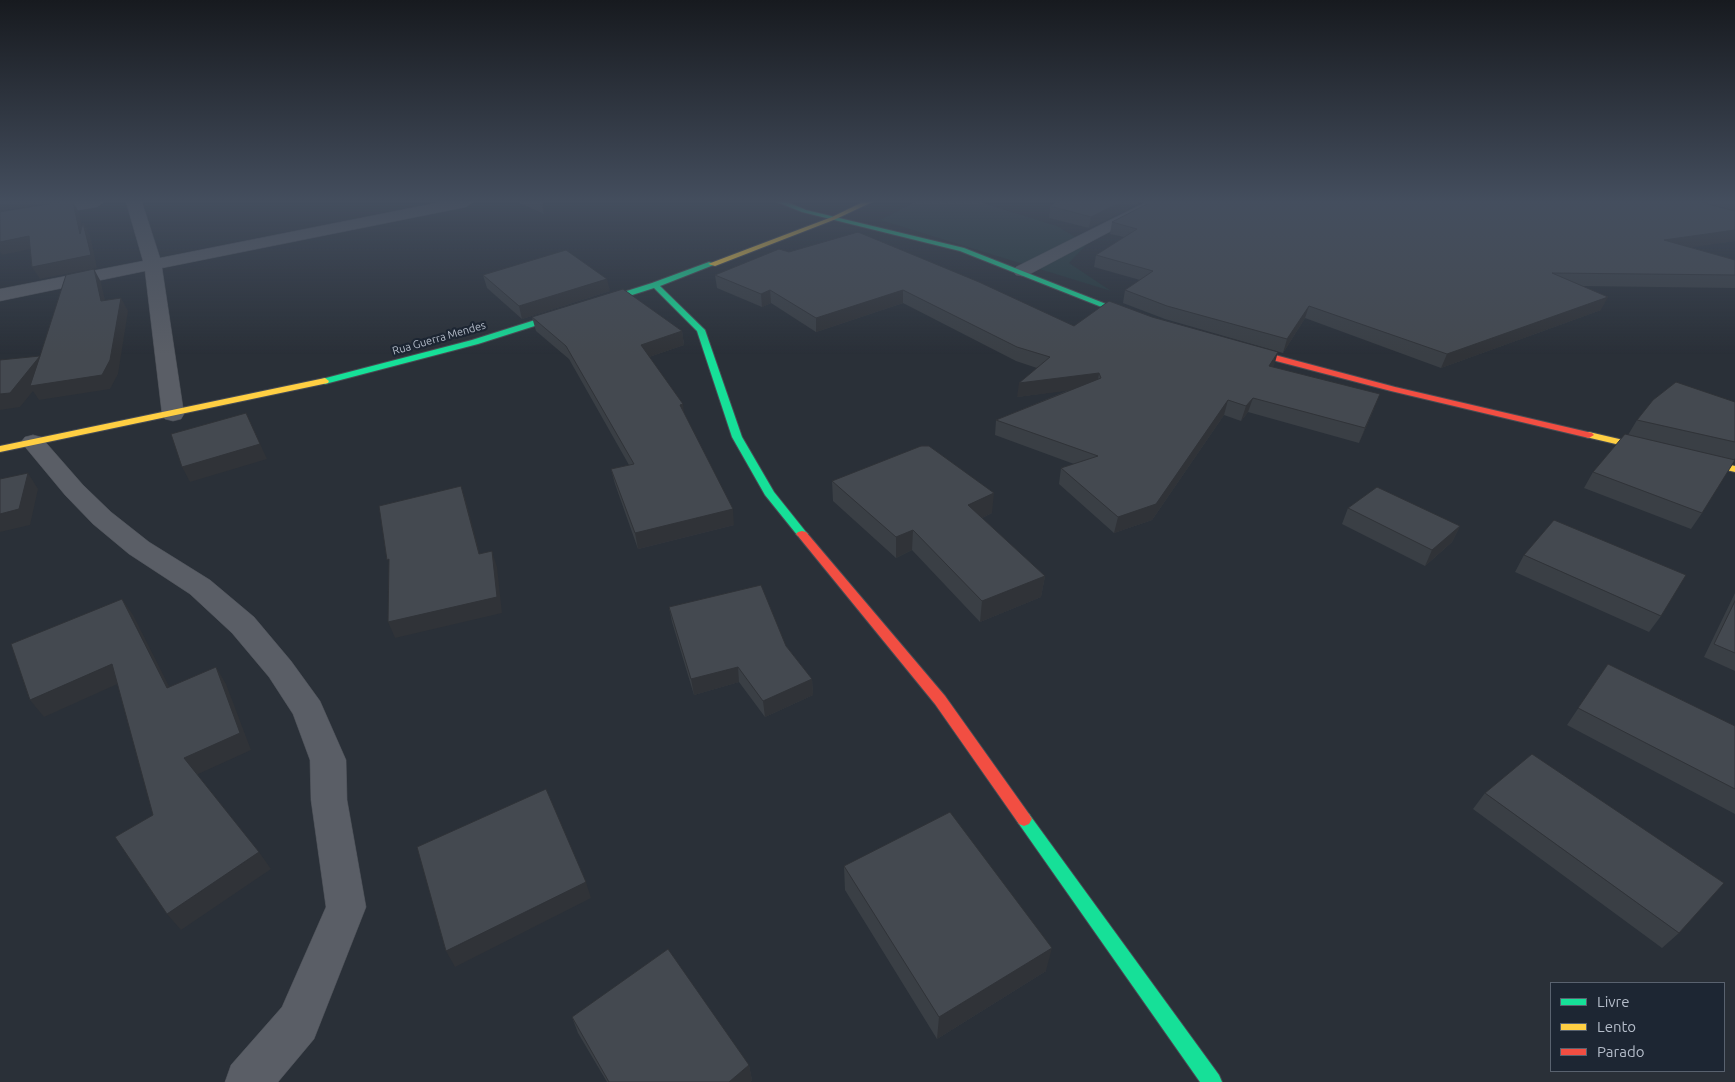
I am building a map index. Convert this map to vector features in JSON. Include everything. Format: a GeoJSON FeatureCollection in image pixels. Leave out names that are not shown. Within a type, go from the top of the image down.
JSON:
{"type":"FeatureCollection","features":[{"type":"Feature","properties":{"kind":"street"},"geometry":{"type":"LineString","coordinates":[[149,252],[153,264],[174,414]]}},
{"type":"Feature","properties":{"kind":"street"},"geometry":{"type":"LineString","coordinates":[[0,294],[211,252]]}},
{"type":"Feature","properties":{"kind":"street","name":"Rua Guerra Mendes"},"geometry":{"type":"LineString","coordinates":[[0,448],[174,414],[346,376],[475,342],[655,285],[742,252]]}},
{"type":"Feature","properties":{"kind":"street"},"geometry":{"type":"LineString","coordinates":[[972,252],[1149,322]]}},
{"type":"Feature","properties":{"kind":"street"},"geometry":{"type":"LineString","coordinates":[[1022,271],[1058,252]]}},
{"type":"Feature","properties":{"kind":"street"},"geometry":{"type":"LineString","coordinates":[[655,285],[701,330],[737,437],[769,493],[853,598],[940,700],[1212,1082]]}},
{"type":"Feature","properties":{"kind":"street"},"geometry":{"type":"LineString","coordinates":[[1229,346],[1376,384],[1735,469]]}},
{"type":"Feature","properties":{"kind":"street"},"geometry":{"type":"LineString","coordinates":[[32,442],[74,490],[102,518],[139,548],[200,587],[243,625],[280,669],[308,710],[328,760],[329,800],[346,907],[298,1023],[248,1082]]}},
{"type":"Feature","properties":{"kind":"green space"},"geometry":{"type":"Polygon","coordinates":[[[986,252],[1079,252],[1069,263],[1111,291],[986,252]]]}},
{"type":"Feature","properties":{"kind":"building"},"geometry":{"type":"Polygon","coordinates":[[[31,252],[90,252],[91,255],[32,267],[31,252]]]}},
{"type":"Feature","properties":{"kind":"building"},"geometry":{"type":"Polygon","coordinates":[[[558,252],[570,252],[607,279],[519,306],[483,275],[558,252]]]}},
{"type":"Feature","properties":{"kind":"building"},"geometry":{"type":"Polygon","coordinates":[[[770,252],[908,252],[979,282],[1074,326],[1109,301],[1152,317],[1278,352],[1269,366],[1380,394],[1365,428],[1253,398],[1246,406],[1228,400],[1156,504],[1118,517],[1061,468],[1098,456],[996,420],[1101,378],[1099,373],[1019,383],[1050,357],[1017,347],[903,290],[816,318],[770,290],[761,294],[715,275],[770,252]]]}},
{"type":"Feature","properties":{"kind":"building"},"geometry":{"type":"Polygon","coordinates":[[[1100,252],[1708,252],[1735,260],[1735,275],[1552,273],[1608,297],[1447,354],[1309,306],[1287,339],[1167,306],[1125,290],[1153,271],[1096,255],[1100,252]]]}},
{"type":"Feature","properties":{"kind":"building"},"geometry":{"type":"Polygon","coordinates":[[[94,269],[101,301],[121,298],[110,360],[102,375],[30,386],[66,275],[94,269]]]}},
{"type":"Feature","properties":{"kind":"building"},"geometry":{"type":"Polygon","coordinates":[[[623,289],[682,331],[641,345],[683,404],[680,405],[733,509],[635,533],[611,469],[634,464],[566,346],[532,317],[623,289]]]}},
{"type":"Feature","properties":{"kind":"building"},"geometry":{"type":"Polygon","coordinates":[[[40,356],[10,393],[0,394],[0,360],[40,356]]]}},
{"type":"Feature","properties":{"kind":"building"},"geometry":{"type":"Polygon","coordinates":[[[1676,382],[1735,402],[1735,442],[1637,420],[1653,400],[1676,382]]]}},
{"type":"Feature","properties":{"kind":"building"},"geometry":{"type":"Polygon","coordinates":[[[246,413],[260,444],[182,467],[171,434],[246,413]]]}},
{"type":"Feature","properties":{"kind":"building"},"geometry":{"type":"Polygon","coordinates":[[[1625,434],[1735,460],[1702,513],[1593,472],[1625,434]]]}},
{"type":"Feature","properties":{"kind":"building"},"geometry":{"type":"Polygon","coordinates":[[[921,446],[929,446],[994,493],[968,505],[1045,576],[982,601],[913,530],[896,537],[832,481],[921,446]]]}},
{"type":"Feature","properties":{"kind":"building"},"geometry":{"type":"Polygon","coordinates":[[[28,473],[19,509],[0,514],[0,479],[28,473]]]}},
{"type":"Feature","properties":{"kind":"building"},"geometry":{"type":"Polygon","coordinates":[[[461,486],[479,554],[492,551],[497,597],[388,622],[389,559],[387,560],[379,506],[461,486]]]}},
{"type":"Feature","properties":{"kind":"building"},"geometry":{"type":"Polygon","coordinates":[[[1377,487],[1460,526],[1432,550],[1348,508],[1377,487]]]}},
{"type":"Feature","properties":{"kind":"building"},"geometry":{"type":"Polygon","coordinates":[[[1554,520],[1686,575],[1661,616],[1524,555],[1554,520]]]}},
{"type":"Feature","properties":{"kind":"building"},"geometry":{"type":"Polygon","coordinates":[[[761,585],[786,646],[812,679],[763,701],[738,667],[691,679],[669,607],[761,585]]]}},
{"type":"Feature","properties":{"kind":"building"},"geometry":{"type":"Polygon","coordinates":[[[122,599],[167,688],[216,667],[240,733],[184,758],[259,852],[167,914],[115,837],[153,815],[112,664],[30,700],[11,644],[122,599]]]}},
{"type":"Feature","properties":{"kind":"building"},"geometry":{"type":"Polygon","coordinates":[[[1735,601],[1735,653],[1714,644],[1735,601]]]}},
{"type":"Feature","properties":{"kind":"building"},"geometry":{"type":"Polygon","coordinates":[[[1608,664],[1735,726],[1735,789],[1578,708],[1608,664]]]}},
{"type":"Feature","properties":{"kind":"building"},"geometry":{"type":"Polygon","coordinates":[[[1532,754],[1724,883],[1679,933],[1485,793],[1532,754]]]}},
{"type":"Feature","properties":{"kind":"building"},"geometry":{"type":"Polygon","coordinates":[[[546,789],[586,882],[446,951],[417,847],[546,789]]]}},
{"type":"Feature","properties":{"kind":"building"},"geometry":{"type":"Polygon","coordinates":[[[950,812],[1052,948],[939,1017],[844,866],[950,812]]]}},
{"type":"Feature","properties":{"kind":"building"},"geometry":{"type":"Polygon","coordinates":[[[668,949],[749,1065],[729,1082],[609,1082],[572,1017],[668,949]]]}},
{"type":"Feature","properties":{"kind":"traffic: fast"},"geometry":{"type":"LineString","coordinates":[[971,252],[1140,319]]}},
{"type":"Feature","properties":{"kind":"traffic: fast"},"geometry":{"type":"LineString","coordinates":[[325,381],[475,342],[655,285],[712,264]]}},
{"type":"Feature","properties":{"kind":"traffic: fast"},"geometry":{"type":"LineString","coordinates":[[655,285],[701,330],[737,437],[769,493],[802,534]]}},
{"type":"Feature","properties":{"kind":"traffic: fast"},"geometry":{"type":"LineString","coordinates":[[1024,819],[1212,1082]]}},
{"type":"Feature","properties":{"kind":"traffic: slow"},"geometry":{"type":"LineString","coordinates":[[712,264],[743,252]]}},
{"type":"Feature","properties":{"kind":"traffic: slow"},"geometry":{"type":"LineString","coordinates":[[0,449],[325,381]]}},
{"type":"Feature","properties":{"kind":"traffic: slow"},"geometry":{"type":"LineString","coordinates":[[1589,435],[1735,469]]}},
{"type":"Feature","properties":{"kind":"traffic: jam"},"geometry":{"type":"LineString","coordinates":[[1241,349],[1394,389],[1589,435]]}},
{"type":"Feature","properties":{"kind":"traffic: jam"},"geometry":{"type":"LineString","coordinates":[[802,534],[940,700],[1024,819]]}}]}
